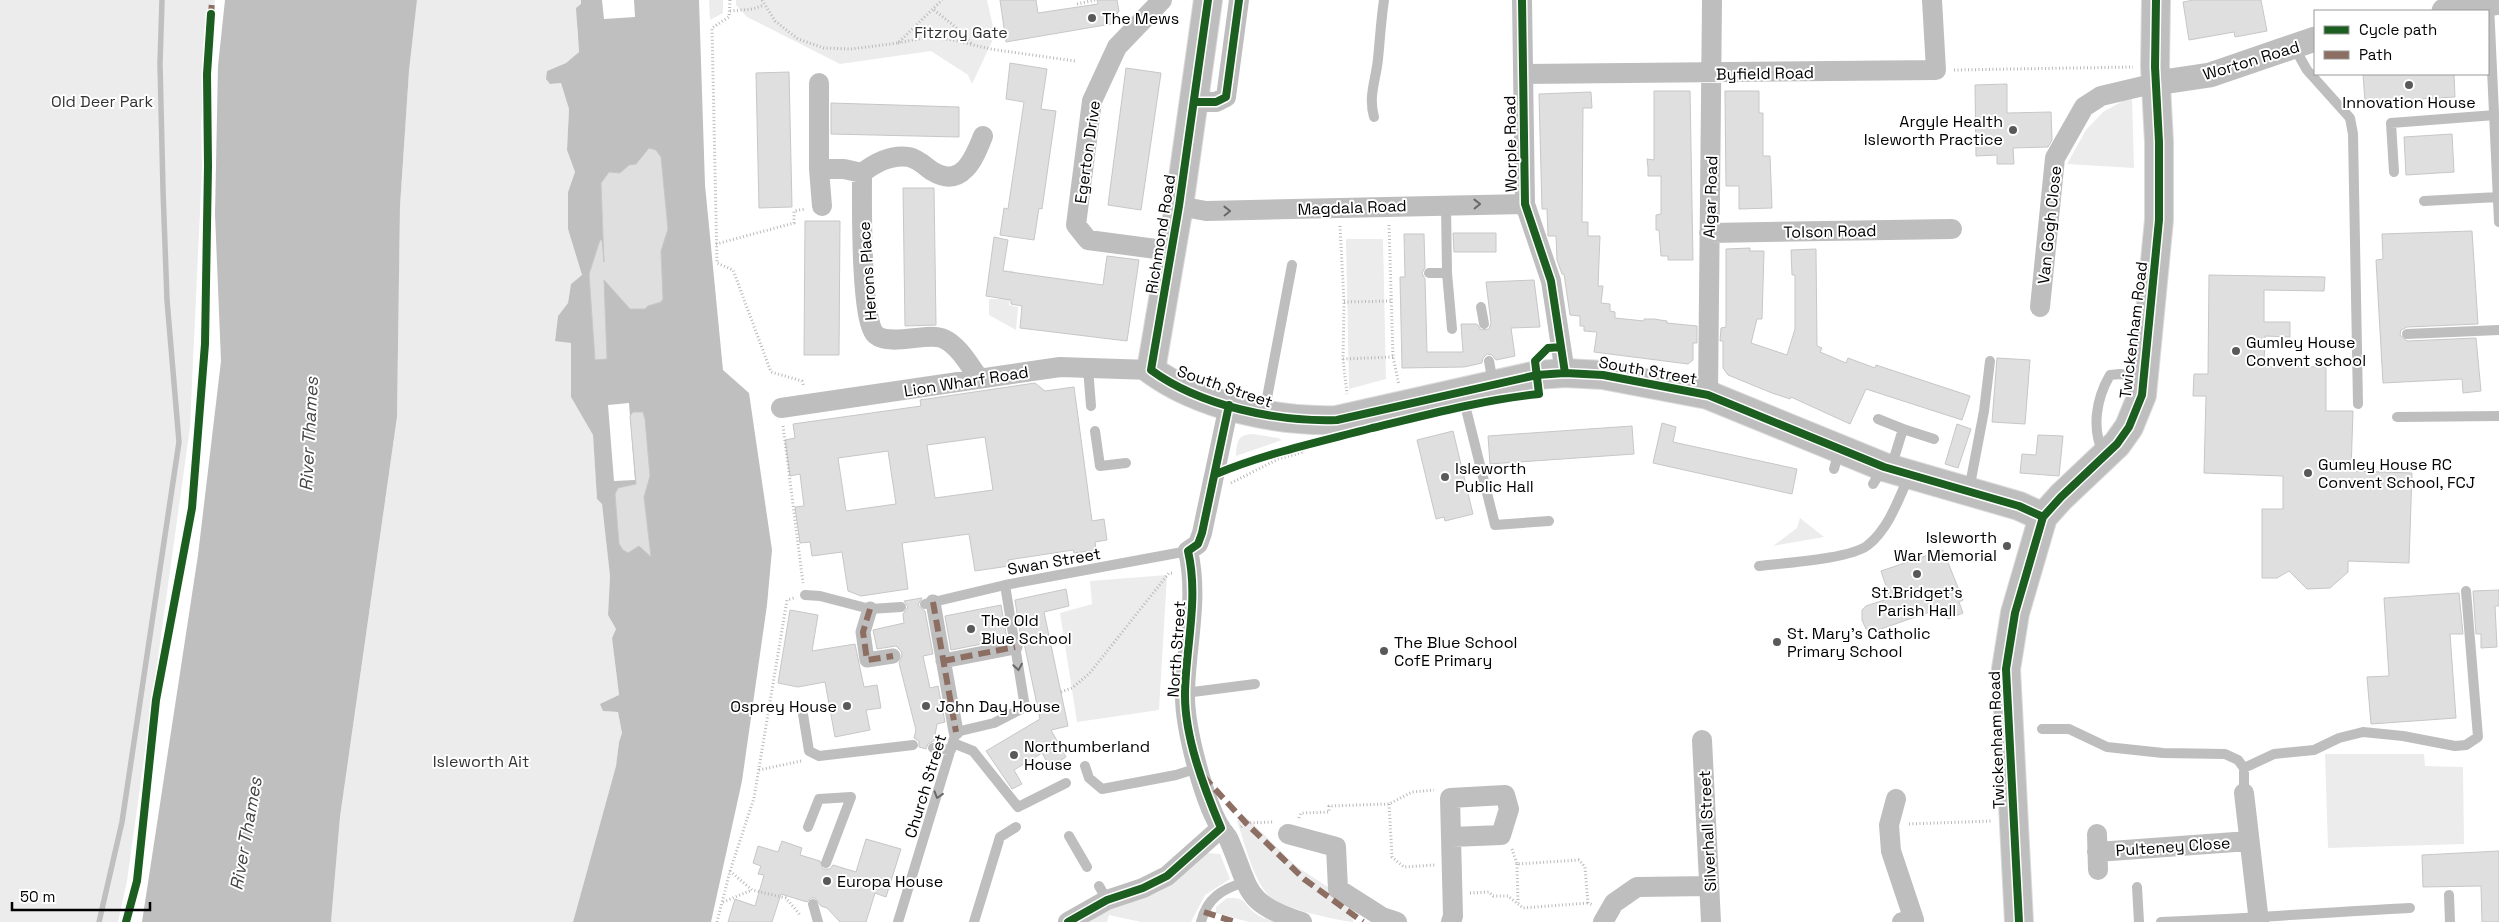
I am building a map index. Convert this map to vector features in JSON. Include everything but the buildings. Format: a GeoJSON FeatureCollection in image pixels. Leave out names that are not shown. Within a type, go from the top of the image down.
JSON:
{"type":"FeatureCollection","features":[{"type":"Feature","properties":{"kind":"main road","name":"Richmond Road"},"geometry":{"type":"LineString","coordinates":[[1151,370],[1179,206],[1208,0]]}},
{"type":"Feature","properties":{"kind":"main road","name":"Twickenham Road"},"geometry":{"type":"LineString","coordinates":[[2019,922],[2006,677],[2015,613],[2043,517],[2061,497],[2117,444],[2129,427],[2142,395],[2159,220],[2155,75],[2156,0]]}},
{"type":"Feature","properties":{"kind":"main road","name":"South Street"},"geometry":{"type":"LineString","coordinates":[[1151,370],[1168,382],[1229,406],[1264,415],[1308,421],[1337,420],[1462,392],[1491,373],[1525,377],[1565,373],[1603,375],[1636,380],[1708,395],[1837,458],[1889,474],[1969,491],[2019,506],[2043,517]]}},
{"type":"Feature","properties":{"kind":"street","name":"Egerton Drive"},"geometry":{"type":"LineString","coordinates":[[1162,0],[1117,47],[1092,101],[1076,225],[1088,240],[1171,251]]}},
{"type":"Feature","properties":{"kind":"street"},"geometry":{"type":"LineString","coordinates":[[1194,102],[1216,102],[1226,97],[1238,0]]}},
{"type":"Feature","properties":{"kind":"street","name":"Worple Road"},"geometry":{"type":"LineString","coordinates":[[1522,0],[1525,204],[1551,281],[1565,373]]}},
{"type":"Feature","properties":{"kind":"street","name":"Algar Road"},"geometry":{"type":"LineString","coordinates":[[1708,395],[1712,0]]}},
{"type":"Feature","properties":{"kind":"street"},"geometry":{"type":"LineString","coordinates":[[1932,0],[1936,70]]}},
{"type":"Feature","properties":{"kind":"street"},"geometry":{"type":"LineString","coordinates":[[2450,10],[2494,3]]}},
{"type":"Feature","properties":{"kind":"street","name":"Worton Road"},"geometry":{"type":"LineString","coordinates":[[2155,75],[2210,75],[2304,43]]}},
{"type":"Feature","properties":{"kind":"street","name":"Byfield Road"},"geometry":{"type":"LineString","coordinates":[[1523,74],[1712,74],[1936,70]]}},
{"type":"Feature","properties":{"kind":"street","name":"Van Gogh Close"},"geometry":{"type":"LineString","coordinates":[[2040,307],[2055,158],[2084,106],[2101,96],[2155,75]]}},
{"type":"Feature","properties":{"kind":"street"},"geometry":{"type":"LineString","coordinates":[[819,83],[819,170],[822,206]]}},
{"type":"Feature","properties":{"kind":"street"},"geometry":{"type":"LineString","coordinates":[[819,170],[844,169],[862,173],[872,165],[890,157],[909,157],[941,175],[953,177],[967,168],[983,136]]}},
{"type":"Feature","properties":{"kind":"street","name":"Herons Place"},"geometry":{"type":"LineString","coordinates":[[862,173],[865,299],[869,326],[875,335],[884,339],[941,337],[953,344],[979,378]]}},
{"type":"Feature","properties":{"kind":"street","name":"Magdala Road"},"geometry":{"type":"LineString","coordinates":[[1179,206],[1206,211],[1446,204],[1525,204]]}},
{"type":"Feature","properties":{"kind":"street","name":"Tolson Road"},"geometry":{"type":"LineString","coordinates":[[1709,232],[1952,229]]}},
{"type":"Feature","properties":{"kind":"street","name":"Lion Wharf Road"},"geometry":{"type":"LineString","coordinates":[[781,408],[1060,367],[1151,370]]}},
{"type":"Feature","properties":{"kind":"street"},"geometry":{"type":"LineString","coordinates":[[1188,551],[1198,544],[1200,539],[1215,479],[1229,406]]}},
{"type":"Feature","properties":{"kind":"street","name":"North Street"},"geometry":{"type":"LineString","coordinates":[[1188,551],[1194,584],[1185,694],[1188,722],[1198,768],[1245,882],[1260,904],[1273,912],[1302,922]]}},
{"type":"Feature","properties":{"kind":"street"},"geometry":{"type":"LineString","coordinates":[[929,603],[943,661],[953,742]]}},
{"type":"Feature","properties":{"kind":"street"},"geometry":{"type":"LineString","coordinates":[[870,609],[863,632],[867,660],[893,656]]}},
{"type":"Feature","properties":{"kind":"street"},"geometry":{"type":"LineString","coordinates":[[943,661],[1015,647]]}},
{"type":"Feature","properties":{"kind":"street","name":"Silverhall Street"},"geometry":{"type":"LineString","coordinates":[[1702,740],[1712,922]]}},
{"type":"Feature","properties":{"kind":"street"},"geometry":{"type":"LineString","coordinates":[[2244,792],[2259,920]]}},
{"type":"Feature","properties":{"kind":"street"},"geometry":{"type":"LineString","coordinates":[[1452,838],[1501,835],[1509,809],[1505,795],[1450,798],[1452,922]]}},
{"type":"Feature","properties":{"kind":"street"},"geometry":{"type":"LineString","coordinates":[[1896,799],[1889,825],[1891,851],[1910,921]]}},
{"type":"Feature","properties":{"kind":"street"},"geometry":{"type":"LineString","coordinates":[[1287,827],[1336,847],[1338,889],[1382,917],[1397,922]]}},
{"type":"Feature","properties":{"kind":"street"},"geometry":{"type":"LineString","coordinates":[[1068,922],[1103,893],[1143,888],[1167,876],[1224,832]]}},
{"type":"Feature","properties":{"kind":"street","name":"Pulteney Close"},"geometry":{"type":"LineString","coordinates":[[2097,852],[2249,841]]}},
{"type":"Feature","properties":{"kind":"street"},"geometry":{"type":"LineString","coordinates":[[1606,916],[1614,903],[1637,887],[1709,886]]}},
{"type":"Feature","properties":{"kind":"lane"},"geometry":{"type":"LineString","coordinates":[[1374,117],[1371,106],[1371,91],[1377,69],[1384,0]]}},
{"type":"Feature","properties":{"kind":"lane"},"geometry":{"type":"LineString","coordinates":[[2494,3],[2497,102],[2495,115],[2499,222]]}},
{"type":"Feature","properties":{"kind":"lane"},"geometry":{"type":"LineString","coordinates":[[2304,43],[2307,70],[2350,118],[2353,134],[2358,404]]}},
{"type":"Feature","properties":{"kind":"lane"},"geometry":{"type":"LineString","coordinates":[[2394,172],[2391,123],[2495,115]]}},
{"type":"Feature","properties":{"kind":"lane"},"geometry":{"type":"LineString","coordinates":[[2424,201],[2498,197]]}},
{"type":"Feature","properties":{"kind":"lane"},"geometry":{"type":"LineString","coordinates":[[1446,204],[1447,273],[1452,329]]}},
{"type":"Feature","properties":{"kind":"lane"},"geometry":{"type":"LineString","coordinates":[[1264,415],[1292,265]]}},
{"type":"Feature","properties":{"kind":"lane"},"geometry":{"type":"LineString","coordinates":[[1429,273],[1447,273]]}},
{"type":"Feature","properties":{"kind":"lane"},"geometry":{"type":"LineString","coordinates":[[1481,307],[1484,324]]}},
{"type":"Feature","properties":{"kind":"lane"},"geometry":{"type":"LineString","coordinates":[[2407,334],[2499,330]]}},
{"type":"Feature","properties":{"kind":"lane"},"geometry":{"type":"LineString","coordinates":[[1969,491],[1984,411],[1990,362]]}},
{"type":"Feature","properties":{"kind":"lane"},"geometry":{"type":"LineString","coordinates":[[1088,368],[1091,406]]}},
{"type":"Feature","properties":{"kind":"lane"},"geometry":{"type":"LineString","coordinates":[[2104,456],[2098,444],[2096,429],[2102,390],[2110,375],[2120,374],[2144,377]]}},
{"type":"Feature","properties":{"kind":"lane"},"geometry":{"type":"LineString","coordinates":[[1462,392],[1495,525],[1548,521]]}},
{"type":"Feature","properties":{"kind":"lane"},"geometry":{"type":"LineString","coordinates":[[2397,417],[2499,416]]}},
{"type":"Feature","properties":{"kind":"lane"},"geometry":{"type":"LineString","coordinates":[[1878,419],[1934,439]]}},
{"type":"Feature","properties":{"kind":"lane"},"geometry":{"type":"LineString","coordinates":[[1759,566],[1852,553],[1867,546],[1894,511],[1889,474],[1903,429]]}},
{"type":"Feature","properties":{"kind":"lane"},"geometry":{"type":"LineString","coordinates":[[1095,431],[1100,466],[1126,463]]}},
{"type":"Feature","properties":{"kind":"lane","name":"Swan Street"},"geometry":{"type":"LineString","coordinates":[[929,603],[1005,585],[1188,551]]}},
{"type":"Feature","properties":{"kind":"lane","name":"Church Street"},"geometry":{"type":"LineString","coordinates":[[898,922],[953,742],[1025,707],[1005,585]]}},
{"type":"Feature","properties":{"kind":"lane"},"geometry":{"type":"LineString","coordinates":[[2244,768],[2274,754],[2314,750],[2339,738],[2363,732],[2404,736],[2455,746],[2466,745],[2478,737],[2466,591]]}},
{"type":"Feature","properties":{"kind":"lane"},"geometry":{"type":"LineString","coordinates":[[805,595],[820,596],[870,609],[902,607]]}},
{"type":"Feature","properties":{"kind":"lane"},"geometry":{"type":"LineString","coordinates":[[1185,694],[1255,684]]}},
{"type":"Feature","properties":{"kind":"lane"},"geometry":{"type":"LineString","coordinates":[[804,714],[809,751],[819,756],[913,745]]}},
{"type":"Feature","properties":{"kind":"lane"},"geometry":{"type":"LineString","coordinates":[[2042,729],[2069,729],[2107,748],[2163,753],[2225,754],[2238,760],[2244,768],[2244,792]]}},
{"type":"Feature","properties":{"kind":"lane"},"geometry":{"type":"LineString","coordinates":[[933,748],[953,742],[973,751],[1018,807],[1066,783]]}},
{"type":"Feature","properties":{"kind":"lane"},"geometry":{"type":"LineString","coordinates":[[1084,766],[1090,778],[1102,789],[1176,775],[1198,768]]}},
{"type":"Feature","properties":{"kind":"lane"},"geometry":{"type":"LineString","coordinates":[[808,827],[819,799],[851,797],[826,862]]}},
{"type":"Feature","properties":{"kind":"lane"},"geometry":{"type":"LineString","coordinates":[[974,922],[1000,837],[1016,828]]}},
{"type":"Feature","properties":{"kind":"lane"},"geometry":{"type":"LineString","coordinates":[[1069,836],[1087,867]]}},
{"type":"Feature","properties":{"kind":"lane"},"geometry":{"type":"LineString","coordinates":[[1201,922],[1210,901],[1218,893],[1245,882]]}},
{"type":"Feature","properties":{"kind":"lane"},"geometry":{"type":"LineString","coordinates":[[2136,887],[2139,922]]}},
{"type":"Feature","properties":{"kind":"lane"},"geometry":{"type":"LineString","coordinates":[[2449,895],[2450,922]]}},
{"type":"Feature","properties":{"kind":"lane"},"geometry":{"type":"LineString","coordinates":[[812,904],[818,922]]}},
{"type":"Feature","properties":{"kind":"lane"},"geometry":{"type":"LineString","coordinates":[[2161,922],[2259,920],[2336,912],[2410,908]]}},
{"type":"Feature","properties":{"kind":"path"},"geometry":{"type":"LineString","coordinates":[[730,0],[729,17],[712,28],[717,263],[733,270],[771,372],[802,381],[805,390]]}},
{"type":"Feature","properties":{"kind":"path"},"geometry":{"type":"LineString","coordinates":[[762,0],[775,21],[798,39],[824,48],[852,49],[930,37],[1075,61]]}},
{"type":"Feature","properties":{"kind":"path"},"geometry":{"type":"LineString","coordinates":[[898,43],[934,10],[942,0]]}},
{"type":"Feature","properties":{"kind":"path"},"geometry":{"type":"LineString","coordinates":[[1077,4],[1094,0]]}},
{"type":"Feature","properties":{"kind":"path"},"geometry":{"type":"LineString","coordinates":[[730,11],[753,9],[764,5]]}},
{"type":"Feature","properties":{"kind":"path"},"geometry":{"type":"LineString","coordinates":[[934,10],[952,24],[972,44]]}},
{"type":"Feature","properties":{"kind":"path"},"geometry":{"type":"LineString","coordinates":[[1936,70],[2155,75]]}},
{"type":"Feature","properties":{"kind":"path"},"geometry":{"type":"LineString","coordinates":[[716,244],[794,223],[794,211],[822,206]]}},
{"type":"Feature","properties":{"kind":"path"},"geometry":{"type":"LineString","coordinates":[[1388,206],[1393,358],[1403,405]]}},
{"type":"Feature","properties":{"kind":"path"},"geometry":{"type":"LineString","coordinates":[[1338,208],[1344,302],[1343,359],[1350,417]]}},
{"type":"Feature","properties":{"kind":"path"},"geometry":{"type":"LineString","coordinates":[[1344,302],[1392,301]]}},
{"type":"Feature","properties":{"kind":"path"},"geometry":{"type":"LineString","coordinates":[[1343,359],[1393,358]]}},
{"type":"Feature","properties":{"kind":"path"},"geometry":{"type":"LineString","coordinates":[[717,922],[730,871],[754,798],[788,600],[805,595],[781,408]]}},
{"type":"Feature","properties":{"kind":"path"},"geometry":{"type":"LineString","coordinates":[[1263,456],[1311,443]]}},
{"type":"Feature","properties":{"kind":"path"},"geometry":{"type":"LineString","coordinates":[[1215,479],[1232,483],[1278,460],[1304,452],[1302,448]]}},
{"type":"Feature","properties":{"kind":"path"},"geometry":{"type":"LineString","coordinates":[[1061,692],[1072,688],[1088,674],[1169,573],[1177,572]]}},
{"type":"Feature","properties":{"kind":"path"},"geometry":{"type":"LineString","coordinates":[[759,770],[819,756]]}},
{"type":"Feature","properties":{"kind":"path"},"geometry":{"type":"LineString","coordinates":[[1224,832],[1246,823],[1287,827],[1301,818],[1301,813],[1329,812],[1329,806],[1389,804],[1412,792],[1446,789],[1450,798]]}},
{"type":"Feature","properties":{"kind":"path"},"geometry":{"type":"LineString","coordinates":[[1389,804],[1392,857],[1404,867],[1452,864]]}},
{"type":"Feature","properties":{"kind":"path"},"geometry":{"type":"LineString","coordinates":[[1889,825],[2013,820]]}},
{"type":"Feature","properties":{"kind":"path"},"geometry":{"type":"LineString","coordinates":[[1501,835],[1515,854],[1518,904]]}},
{"type":"Feature","properties":{"kind":"path"},"geometry":{"type":"LineString","coordinates":[[1517,864],[1579,860],[1585,867],[1588,903]]}},
{"type":"Feature","properties":{"kind":"path"},"geometry":{"type":"LineString","coordinates":[[730,871],[752,890],[786,898],[806,922]]}},
{"type":"Feature","properties":{"kind":"path"},"geometry":{"type":"LineString","coordinates":[[723,902],[752,890]]}},
{"type":"Feature","properties":{"kind":"path"},"geometry":{"type":"LineString","coordinates":[[1453,894],[1489,892],[1493,896],[1508,896],[1524,908],[1588,903],[1606,916]]}},
{"type":"Feature","properties":{"kind":"green space","name":"Old Deer Park"},"geometry":{"type":"Polygon","coordinates":[[[0,0],[215,0],[201,122],[202,168],[190,427],[127,881],[118,922],[0,922],[0,0]]]}},
{"type":"Feature","properties":{"kind":"green space","name":"Isleworth Ait"},"geometry":{"type":"Polygon","coordinates":[[[417,0],[581,0],[577,29],[579,52],[566,63],[547,71],[550,84],[561,83],[569,109],[567,150],[575,172],[568,192],[568,229],[582,275],[571,284],[568,303],[558,316],[555,340],[571,342],[571,397],[593,435],[597,499],[602,504],[610,576],[608,615],[616,629],[612,638],[619,696],[603,711],[618,712],[622,733],[616,766],[573,922],[331,922],[340,817],[397,417],[400,206],[409,71],[417,0]]]}},
{"type":"Feature","properties":{"kind":"green space"},"geometry":{"type":"Polygon","coordinates":[[[709,0],[723,0],[723,13],[710,20],[709,0]]]}},
{"type":"Feature","properties":{"kind":"green space","name":"Fitzroy Gate"},"geometry":{"type":"Polygon","coordinates":[[[736,0],[987,0],[995,35],[972,84],[968,75],[931,51],[840,64],[747,17],[736,5],[736,0]]]}},
{"type":"Feature","properties":{"kind":"green space"},"geometry":{"type":"Polygon","coordinates":[[[2132,96],[2134,168],[2067,164],[2086,130],[2103,112],[2132,96]]]}},
{"type":"Feature","properties":{"kind":"green space"},"geometry":{"type":"Polygon","coordinates":[[[1346,239],[1383,239],[1386,379],[1349,389],[1346,239]]]}},
{"type":"Feature","properties":{"kind":"green space"},"geometry":{"type":"Polygon","coordinates":[[[1004,270],[1014,271],[1009,305],[1018,307],[1016,330],[989,315],[989,299],[999,299],[1004,270]]]}},
{"type":"Feature","properties":{"kind":"green space"},"geometry":{"type":"Polygon","coordinates":[[[1253,434],[1282,440],[1236,456],[1237,446],[1241,437],[1253,434]]]}},
{"type":"Feature","properties":{"kind":"green space"},"geometry":{"type":"Polygon","coordinates":[[[1800,518],[1824,537],[1773,546],[1797,528],[1800,518]]]}},
{"type":"Feature","properties":{"kind":"green space"},"geometry":{"type":"Polygon","coordinates":[[[1167,575],[1159,710],[1077,722],[1060,613],[1092,604],[1090,581],[1167,575]]]}},
{"type":"Feature","properties":{"kind":"green space"},"geometry":{"type":"Polygon","coordinates":[[[2325,754],[2424,754],[2425,766],[2463,767],[2464,844],[2328,848],[2325,754]]]}},
{"type":"Feature","properties":{"kind":"green space"},"geometry":{"type":"Polygon","coordinates":[[[1245,816],[1296,866],[1354,904],[1353,922],[1296,909],[1269,896],[1258,880],[1237,821],[1245,816]]]}},
{"type":"Feature","properties":{"kind":"green space"},"geometry":{"type":"Polygon","coordinates":[[[1207,853],[1220,854],[1230,879],[1205,895],[1191,922],[1141,922],[1109,915],[1107,922],[1087,922],[1115,907],[1157,893],[1179,879],[1183,872],[1207,853]]]}},
{"type":"Feature","properties":{"kind":"green space"},"geometry":{"type":"Polygon","coordinates":[[[1227,898],[1244,901],[1261,917],[1274,922],[1249,922],[1216,913],[1216,907],[1227,898]]]}},
{"type":"Feature","properties":{"kind":"water","name":"River Thames"},"geometry":{"type":"Polygon","coordinates":[[[225,0],[417,0],[409,71],[400,206],[397,417],[340,817],[331,922],[142,922],[198,555],[221,361],[215,214],[218,66],[225,0]]]}},
{"type":"Feature","properties":{"kind":"water"},"geometry":{"type":"Polygon","coordinates":[[[581,0],[699,0],[705,185],[723,370],[749,393],[772,550],[767,605],[742,781],[711,922],[573,922],[616,766],[622,733],[618,712],[603,711],[600,704],[619,695],[612,638],[616,629],[608,615],[610,576],[602,504],[597,499],[593,435],[571,397],[571,343],[555,341],[558,316],[568,303],[571,284],[582,275],[568,229],[568,192],[575,172],[567,150],[569,109],[561,83],[550,84],[546,79],[547,71],[566,63],[579,52],[576,8],[581,4],[581,0]]]}},
{"type":"Feature","properties":{"kind":"pier"},"geometry":{"type":"Polygon","coordinates":[[[602,0],[634,0],[635,17],[604,19],[602,0]]]}},
{"type":"Feature","properties":{"kind":"pier"},"geometry":{"type":"Polygon","coordinates":[[[629,403],[635,480],[614,481],[608,405],[629,403]]]}},
{"type":"Feature","properties":{"kind":"waterway"},"geometry":{"type":"LineString","coordinates":[[99,922],[122,822],[179,442],[167,300],[160,64],[162,0]]}},
{"type":"Feature","properties":{"kind":"marked path"},"geometry":{"type":"LineString","coordinates":[[211,17],[212,0]]}},
{"type":"Feature","properties":{"kind":"marked path"},"geometry":{"type":"LineString","coordinates":[[933,602],[956,732]]}},
{"type":"Feature","properties":{"kind":"marked path"},"geometry":{"type":"LineString","coordinates":[[870,609],[863,632],[867,660],[893,656]]}},
{"type":"Feature","properties":{"kind":"marked path"},"geometry":{"type":"LineString","coordinates":[[943,661],[1015,647]]}},
{"type":"Feature","properties":{"kind":"marked path"},"geometry":{"type":"LineString","coordinates":[[1203,776],[1246,823],[1304,879],[1363,922]]}},
{"type":"Feature","properties":{"kind":"marked path"},"geometry":{"type":"LineString","coordinates":[[1204,912],[1235,922]]}},
{"type":"Feature","properties":{"kind":"cycle path"},"geometry":{"type":"LineString","coordinates":[[1208,0],[1179,206],[1151,370],[1171,383],[1216,402],[1265,415],[1314,420],[1337,420],[1537,375],[1565,373],[1603,375],[1708,395],[1884,467],[2019,506],[2043,517]]}},
{"type":"Feature","properties":{"kind":"cycle path"},"geometry":{"type":"LineString","coordinates":[[1194,102],[1216,102],[1226,97],[1239,0]]}},
{"type":"Feature","properties":{"kind":"cycle path"},"geometry":{"type":"LineString","coordinates":[[1522,0],[1525,204],[1551,281],[1565,373]]}},
{"type":"Feature","properties":{"kind":"cycle path"},"geometry":{"type":"LineString","coordinates":[[2019,922],[2006,669],[2015,613],[2043,517],[2061,497],[2117,444],[2129,427],[2142,395],[2159,220],[2159,142],[2155,67],[2156,0]]}},
{"type":"Feature","properties":{"kind":"cycle path"},"geometry":{"type":"LineString","coordinates":[[126,922],[137,881],[156,700],[192,508],[205,344],[208,166],[207,74],[211,14]]}},
{"type":"Feature","properties":{"kind":"cycle path"},"geometry":{"type":"LineString","coordinates":[[1216,474],[1274,454],[1372,428],[1476,404],[1539,394],[1535,361],[1548,348],[1561,347]]}},
{"type":"Feature","properties":{"kind":"cycle path"},"geometry":{"type":"LineString","coordinates":[[1068,922],[1107,900],[1143,888],[1167,876],[1221,828],[1191,744],[1185,692],[1192,604],[1191,569],[1188,551],[1198,544],[1202,533],[1229,405]]}},
{"type":"Feature","properties":{"kind":"place","name":"The Mews"},"geometry":{"type":"Point","coordinates":[1092,18]}},
{"type":"Feature","properties":{"kind":"place","name":"Innovation House"},"geometry":{"type":"Point","coordinates":[2409,85]}},
{"type":"Feature","properties":{"kind":"place","name":"Argyle Health Isleworth Practice"},"geometry":{"type":"Point","coordinates":[2013,130]}},
{"type":"Feature","properties":{"kind":"place","name":"Gumley House Convent school"},"geometry":{"type":"Point","coordinates":[2236,351]}},
{"type":"Feature","properties":{"kind":"place","name":"Gumley House RC Convent School, FCJ"},"geometry":{"type":"Point","coordinates":[2308,473]}},
{"type":"Feature","properties":{"kind":"place","name":"Isleworth Public Hall"},"geometry":{"type":"Point","coordinates":[1445,477]}},
{"type":"Feature","properties":{"kind":"place","name":"Isleworth War Memorial"},"geometry":{"type":"Point","coordinates":[2007,546]}},
{"type":"Feature","properties":{"kind":"place","name":"St.Bridget's Parish Hall"},"geometry":{"type":"Point","coordinates":[1917,574]}},
{"type":"Feature","properties":{"kind":"place","name":"The Old Blue School"},"geometry":{"type":"Point","coordinates":[971,629]}},
{"type":"Feature","properties":{"kind":"place","name":"St. Mary's Catholic Primary School"},"geometry":{"type":"Point","coordinates":[1777,642]}},
{"type":"Feature","properties":{"kind":"place","name":"The Blue School CofE Primary"},"geometry":{"type":"Point","coordinates":[1384,651]}},
{"type":"Feature","properties":{"kind":"place","name":"Osprey House"},"geometry":{"type":"Point","coordinates":[847,706]}},
{"type":"Feature","properties":{"kind":"place","name":"John Day House"},"geometry":{"type":"Point","coordinates":[926,706]}},
{"type":"Feature","properties":{"kind":"place","name":"Northumberland House"},"geometry":{"type":"Point","coordinates":[1014,755]}},
{"type":"Feature","properties":{"kind":"place","name":"Europa House"},"geometry":{"type":"Point","coordinates":[827,881]}}]}
